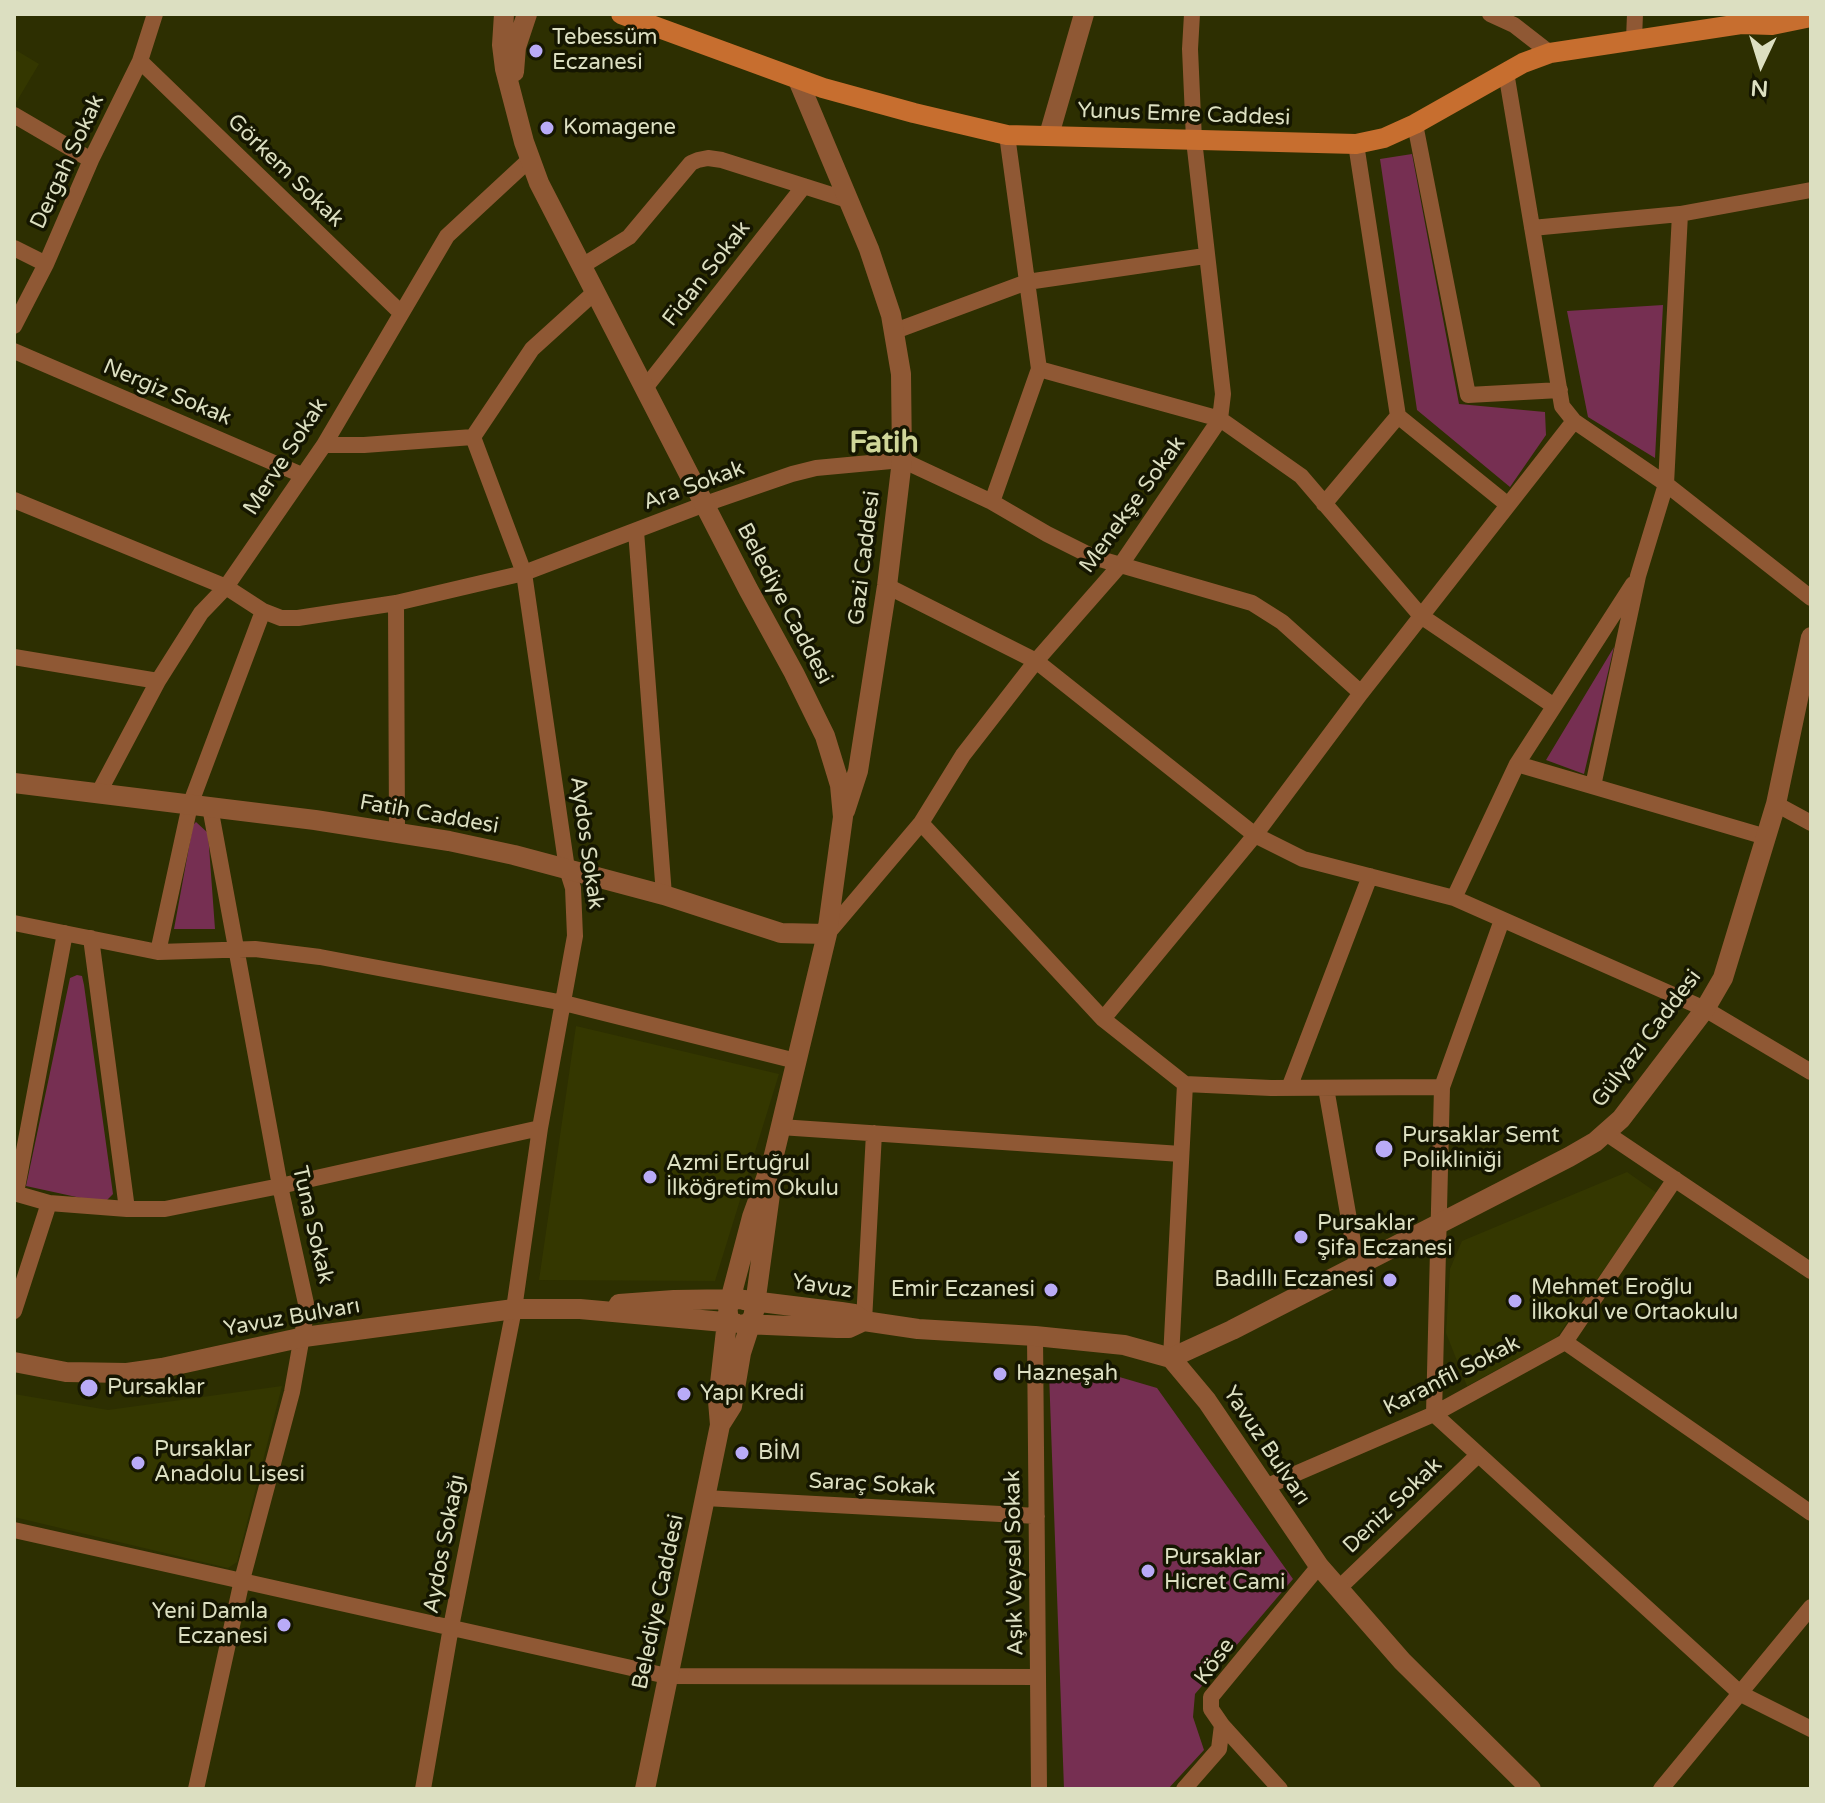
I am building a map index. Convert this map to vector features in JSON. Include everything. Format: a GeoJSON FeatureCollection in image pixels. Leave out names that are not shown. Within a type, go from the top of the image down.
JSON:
{"type":"FeatureCollection","features":[{"type":"Feature","properties":{"kind":"main road","name":"Yunus Emre Caddesi"},"geometry":{"type":"LineString","coordinates":[[621,14],[798,80],[1007,135],[1356,144],[1384,138],[1415,124],[1506,72],[1550,53],[1741,24]]}},
{"type":"Feature","properties":{"kind":"main road"},"geometry":{"type":"LineString","coordinates":[[1741,24],[1765,14]]}},
{"type":"Feature","properties":{"kind":"main road"},"geometry":{"type":"LineString","coordinates":[[1741,24],[1772,25],[1811,17]]}},
{"type":"Feature","properties":{"kind":"street","name":"Dergah Sokak"},"geometry":{"type":"LineString","coordinates":[[14,326],[140,61],[155,14]]}},
{"type":"Feature","properties":{"kind":"street","name":"Belediye Caddesi"},"geometry":{"type":"LineString","coordinates":[[504,14],[503,57],[529,160],[557,221],[825,736],[840,785],[843,817],[827,934],[773,1159],[756,1205],[741,1312],[718,1401],[720,1425],[645,1789]]}},
{"type":"Feature","properties":{"kind":"street","name":"Belediye Caddesi"},"geometry":{"type":"LineString","coordinates":[[515,104],[516,47],[527,14]]}},
{"type":"Feature","properties":{"kind":"street"},"geometry":{"type":"LineString","coordinates":[[1049,135],[1084,14]]}},
{"type":"Feature","properties":{"kind":"street"},"geometry":{"type":"LineString","coordinates":[[1192,14],[1190,49],[1194,140],[1223,394],[1220,419]]}},
{"type":"Feature","properties":{"kind":"street"},"geometry":{"type":"LineString","coordinates":[[1490,14],[1514,25],[1550,53]]}},
{"type":"Feature","properties":{"kind":"street"},"geometry":{"type":"LineString","coordinates":[[1634,39],[1635,14]]}},
{"type":"Feature","properties":{"kind":"street","name":"Görkem Sokak"},"geometry":{"type":"LineString","coordinates":[[140,61],[400,312]]}},
{"type":"Feature","properties":{"kind":"street"},"geometry":{"type":"LineString","coordinates":[[1506,72],[1562,406],[1574,421],[1666,484],[1811,598]]}},
{"type":"Feature","properties":{"kind":"street","name":"Gazi Caddesi"},"geometry":{"type":"LineString","coordinates":[[798,80],[869,249],[895,331],[901,374],[902,460],[887,586],[858,771],[843,817]]}},
{"type":"Feature","properties":{"kind":"street"},"geometry":{"type":"LineString","coordinates":[[14,115],[91,160]]}},
{"type":"Feature","properties":{"kind":"street"},"geometry":{"type":"LineString","coordinates":[[1415,124],[1468,395],[1560,390]]}},
{"type":"Feature","properties":{"kind":"street"},"geometry":{"type":"LineString","coordinates":[[992,502],[1039,369],[1007,135]]}},
{"type":"Feature","properties":{"kind":"street"},"geometry":{"type":"LineString","coordinates":[[1356,144],[1398,416],[1508,505]]}},
{"type":"Feature","properties":{"kind":"street","name":"Merve Sokak"},"geometry":{"type":"LineString","coordinates":[[98,794],[158,681],[201,613],[226,587],[324,445],[447,236],[529,160]]}},
{"type":"Feature","properties":{"kind":"street"},"geometry":{"type":"LineString","coordinates":[[582,266],[629,237],[691,163],[698,160],[722,160],[848,200]]}},
{"type":"Feature","properties":{"kind":"street","name":"Fidan Sokak"},"geometry":{"type":"LineString","coordinates":[[645,388],[804,186]]}},
{"type":"Feature","properties":{"kind":"street"},"geometry":{"type":"LineString","coordinates":[[1532,228],[1680,214],[1811,190]]}},
{"type":"Feature","properties":{"kind":"street"},"geometry":{"type":"LineString","coordinates":[[1593,786],[1638,576],[1666,484],[1680,214]]}},
{"type":"Feature","properties":{"kind":"street"},"geometry":{"type":"LineString","coordinates":[[14,248],[46,264]]}},
{"type":"Feature","properties":{"kind":"street"},"geometry":{"type":"LineString","coordinates":[[895,331],[1027,282],[1205,256]]}},
{"type":"Feature","properties":{"kind":"street"},"geometry":{"type":"LineString","coordinates":[[324,445],[473,437],[532,349],[596,291]]}},
{"type":"Feature","properties":{"kind":"street","name":"Nergiz Sokak"},"geometry":{"type":"LineString","coordinates":[[14,351],[302,475]]}},
{"type":"Feature","properties":{"kind":"street"},"geometry":{"type":"LineString","coordinates":[[1039,369],[1220,419],[1301,476],[1421,616],[1554,706]]}},
{"type":"Feature","properties":{"kind":"street"},"geometry":{"type":"LineString","coordinates":[[1324,504],[1398,416]]}},
{"type":"Feature","properties":{"kind":"street","name":"Menekşe Sokak"},"geometry":{"type":"LineString","coordinates":[[827,934],[921,823],[963,755],[1036,661],[1122,563],[1220,419]]}},
{"type":"Feature","properties":{"kind":"street"},"geometry":{"type":"LineString","coordinates":[[1103,1019],[1255,835],[1361,693],[1574,421]]}},
{"type":"Feature","properties":{"kind":"street","name":"Aydos Sokak"},"geometry":{"type":"LineString","coordinates":[[473,437],[524,573],[567,869],[576,906],[575,936],[540,1128],[514,1309]]}},
{"type":"Feature","properties":{"kind":"street"},"geometry":{"type":"LineString","coordinates":[[902,460],[992,502],[1093,557],[1122,563],[1259,607],[1292,630],[1361,693]]}},
{"type":"Feature","properties":{"kind":"street","name":"Ara Sokak"},"geometry":{"type":"LineString","coordinates":[[14,500],[226,587],[263,611],[281,618],[298,618],[396,603],[524,573],[705,504],[816,468],[902,460]]}},
{"type":"Feature","properties":{"kind":"street"},"geometry":{"type":"LineString","coordinates":[[636,531],[664,895]]}},
{"type":"Feature","properties":{"kind":"street"},"geometry":{"type":"LineString","coordinates":[[1454,898],[1517,764],[1638,576]]}},
{"type":"Feature","properties":{"kind":"street"},"geometry":{"type":"LineString","coordinates":[[887,586],[1036,661],[1255,835],[1303,859],[1454,898],[1705,1009],[1811,1072]]}},
{"type":"Feature","properties":{"kind":"street"},"geometry":{"type":"LineString","coordinates":[[396,603],[397,831]]}},
{"type":"Feature","properties":{"kind":"street"},"geometry":{"type":"LineString","coordinates":[[158,952],[200,806],[263,611]]}},
{"type":"Feature","properties":{"kind":"street","name":"Gülyazı Caddesi"},"geometry":{"type":"LineString","coordinates":[[1171,1358],[1232,1330],[1569,1157],[1606,1133],[1621,1119],[1705,1009],[1723,978],[1776,804],[1811,637]]}},
{"type":"Feature","properties":{"kind":"street"},"geometry":{"type":"LineString","coordinates":[[14,657],[158,681]]}},
{"type":"Feature","properties":{"kind":"street"},"geometry":{"type":"LineString","coordinates":[[1517,764],[1766,837]]}},
{"type":"Feature","properties":{"kind":"street","name":"Fatih Caddesi"},"geometry":{"type":"LineString","coordinates":[[14,783],[397,831],[567,869],[664,895],[781,933],[827,934]]}},
{"type":"Feature","properties":{"kind":"street"},"geometry":{"type":"LineString","coordinates":[[1776,804],[1811,823]]}},
{"type":"Feature","properties":{"kind":"street","name":"Tuna Sokak"},"geometry":{"type":"LineString","coordinates":[[196,1789],[242,1580],[304,1337],[307,1308],[280,1186],[235,948],[200,806]]}},
{"type":"Feature","properties":{"kind":"street"},"geometry":{"type":"LineString","coordinates":[[921,823],[1103,1019],[1185,1084],[1289,1088],[1442,1087]]}},
{"type":"Feature","properties":{"kind":"street"},"geometry":{"type":"LineString","coordinates":[[1289,1088],[1370,876]]}},
{"type":"Feature","properties":{"kind":"street"},"geometry":{"type":"LineString","coordinates":[[1502,920],[1442,1087],[1434,1414],[1741,1694],[1811,1729]]}},
{"type":"Feature","properties":{"kind":"street"},"geometry":{"type":"LineString","coordinates":[[14,923],[158,952],[235,948],[281,951],[564,1003],[796,1061]]}},
{"type":"Feature","properties":{"kind":"street"},"geometry":{"type":"LineString","coordinates":[[65,933],[15,1193],[49,1203],[165,1209],[540,1128]]}},
{"type":"Feature","properties":{"kind":"street"},"geometry":{"type":"LineString","coordinates":[[91,938],[127,1209]]}},
{"type":"Feature","properties":{"kind":"street"},"geometry":{"type":"LineString","coordinates":[[874,1133],[864,1321],[918,1329],[1124,1345],[1171,1358],[1185,1084]]}},
{"type":"Feature","properties":{"kind":"street"},"geometry":{"type":"LineString","coordinates":[[1326,1088],[1357,1265]]}},
{"type":"Feature","properties":{"kind":"street"},"geometry":{"type":"LineString","coordinates":[[780,1127],[1181,1154]]}},
{"type":"Feature","properties":{"kind":"street"},"geometry":{"type":"LineString","coordinates":[[1606,1133],[1811,1271]]}},
{"type":"Feature","properties":{"kind":"street","name":"Karanfil Sokak"},"geometry":{"type":"LineString","coordinates":[[1265,1487],[1434,1414],[1565,1342],[1675,1179]]}},
{"type":"Feature","properties":{"kind":"street"},"geometry":{"type":"LineString","coordinates":[[14,1311],[49,1203]]}},
{"type":"Feature","properties":{"kind":"street","name":"Yavuz Bulvarı"},"geometry":{"type":"LineString","coordinates":[[14,1362],[66,1372],[127,1373],[304,1337],[514,1309],[580,1309],[652,1301],[741,1312]]}},
{"type":"Feature","properties":{"kind":"street","name":"Aydos Sokağı"},"geometry":{"type":"LineString","coordinates":[[423,1789],[451,1627],[514,1309]]}},
{"type":"Feature","properties":{"kind":"street","name":"Yavuz"},"geometry":{"type":"LineString","coordinates":[[741,1312],[854,1314],[864,1321]]}},
{"type":"Feature","properties":{"kind":"street","name":"Aşık Veysel Sokak"},"geometry":{"type":"LineString","coordinates":[[1035,1336],[1039,1789]]}},
{"type":"Feature","properties":{"kind":"street"},"geometry":{"type":"LineString","coordinates":[[1565,1342],[1811,1513]]}},
{"type":"Feature","properties":{"kind":"street","name":"Yavuz Bulvarı"},"geometry":{"type":"LineString","coordinates":[[1171,1358],[1207,1401],[1319,1566],[1338,1589],[1402,1661],[1531,1789]]}},
{"type":"Feature","properties":{"kind":"street","name":"Deniz Sokak"},"geometry":{"type":"LineString","coordinates":[[1338,1589],[1478,1455]]}},
{"type":"Feature","properties":{"kind":"street","name":"Saraç Sokak"},"geometry":{"type":"LineString","coordinates":[[705,1498],[1037,1516]]}},
{"type":"Feature","properties":{"kind":"street"},"geometry":{"type":"LineString","coordinates":[[14,1530],[667,1676],[1038,1677]]}},
{"type":"Feature","properties":{"kind":"street","name":"Köse"},"geometry":{"type":"LineString","coordinates":[[1184,1789],[1210,1763],[1219,1749],[1222,1725],[1211,1709],[1211,1697],[1319,1566]]}},
{"type":"Feature","properties":{"kind":"street"},"geometry":{"type":"LineString","coordinates":[[1661,1789],[1811,1607]]}},
{"type":"Feature","properties":{"kind":"street"},"geometry":{"type":"LineString","coordinates":[[1222,1725],[1280,1789]]}},
{"type":"Feature","properties":{"kind":"shaded area"},"geometry":{"type":"Polygon","coordinates":[[[14,49],[39,64],[14,106],[14,49]]]}},
{"type":"Feature","properties":{"kind":"shaded area"},"geometry":{"type":"Polygon","coordinates":[[[1412,154],[1459,404],[1545,412],[1546,435],[1510,487],[1417,410],[1380,159],[1412,154]]]}},
{"type":"Feature","properties":{"kind":"shaded area"},"geometry":{"type":"Polygon","coordinates":[[[1663,305],[1655,458],[1588,417],[1567,311],[1663,305]]]}},
{"type":"Feature","properties":{"kind":"shaded area"},"geometry":{"type":"Polygon","coordinates":[[[1614,647],[1584,774],[1546,760],[1614,647]]]}},
{"type":"Feature","properties":{"kind":"shaded area"},"geometry":{"type":"Polygon","coordinates":[[[196,822],[208,833],[215,929],[174,929],[193,825],[196,822]]]}},
{"type":"Feature","properties":{"kind":"shaded area"},"geometry":{"type":"Polygon","coordinates":[[[82,976],[84,985],[113,1194],[104,1203],[26,1186],[70,978],[82,976]]]}},
{"type":"Feature","properties":{"kind":"shaded area","name":"Azmi Ertuğrul İlköğretim Okulu"},"geometry":{"type":"Polygon","coordinates":[[[576,1026],[779,1074],[715,1281],[539,1280],[576,1026]]]}},
{"type":"Feature","properties":{"kind":"shaded area","name":"Mehmet Eroğlu İlkokul ve Ortaokulu"},"geometry":{"type":"Polygon","coordinates":[[[1627,1172],[1657,1193],[1557,1337],[1467,1386],[1446,1333],[1450,1269],[1462,1241],[1627,1172]]]}},
{"type":"Feature","properties":{"kind":"shaded area"},"geometry":{"type":"Polygon","coordinates":[[[1049,1373],[1116,1376],[1157,1388],[1293,1579],[1195,1694],[1193,1717],[1204,1750],[1168,1789],[1064,1789],[1049,1373]]]}},
{"type":"Feature","properties":{"kind":"shaded area","name":"Pursaklar Anadolu Lisesi"},"geometry":{"type":"Polygon","coordinates":[[[282,1386],[237,1562],[228,1568],[14,1517],[14,1394],[108,1410],[282,1386]]]}},
{"type":"Feature","properties":{"kind":"place","name":"Tebessüm Eczanesi"},"geometry":{"type":"Point","coordinates":[536,51]}},
{"type":"Feature","properties":{"kind":"place","name":"Komagene"},"geometry":{"type":"Point","coordinates":[547,128]}},
{"type":"Feature","properties":{"kind":"place","name":"Pursaklar Semt Polikliniği"},"geometry":{"type":"Point","coordinates":[1384,1149]}},
{"type":"Feature","properties":{"kind":"place","name":"Azmi Ertuğrul İlköğretim Okulu"},"geometry":{"type":"Point","coordinates":[650,1177]}},
{"type":"Feature","properties":{"kind":"place","name":"Pursaklar Şifa Eczanesi"},"geometry":{"type":"Point","coordinates":[1301,1237]}},
{"type":"Feature","properties":{"kind":"place","name":"Badıllı Eczanesi"},"geometry":{"type":"Point","coordinates":[1390,1280]}},
{"type":"Feature","properties":{"kind":"place","name":"Emir Eczanesi"},"geometry":{"type":"Point","coordinates":[1051,1290]}},
{"type":"Feature","properties":{"kind":"place","name":"Mehmet Eroğlu İlkokul ve Ortaokulu"},"geometry":{"type":"Point","coordinates":[1515,1301]}},
{"type":"Feature","properties":{"kind":"place","name":"Hazneşah"},"geometry":{"type":"Point","coordinates":[1000,1374]}},
{"type":"Feature","properties":{"kind":"place","name":"Pursaklar"},"geometry":{"type":"Point","coordinates":[89,1388]}},
{"type":"Feature","properties":{"kind":"place","name":"Yapı Kredi"},"geometry":{"type":"Point","coordinates":[684,1394]}},
{"type":"Feature","properties":{"kind":"place","name":"BİM"},"geometry":{"type":"Point","coordinates":[742,1453]}},
{"type":"Feature","properties":{"kind":"place","name":"Pursaklar Anadolu Lisesi"},"geometry":{"type":"Point","coordinates":[138,1463]}},
{"type":"Feature","properties":{"kind":"place","name":"Pursaklar Hicret Cami"},"geometry":{"type":"Point","coordinates":[1148,1571]}},
{"type":"Feature","properties":{"kind":"place","name":"Yeni Damla Eczanesi"},"geometry":{"type":"Point","coordinates":[284,1625]}},
{"type":"Feature","properties":{"kind":"district","name":"Fatih"},"geometry":{"type":"Point","coordinates":[884,444]}}]}
